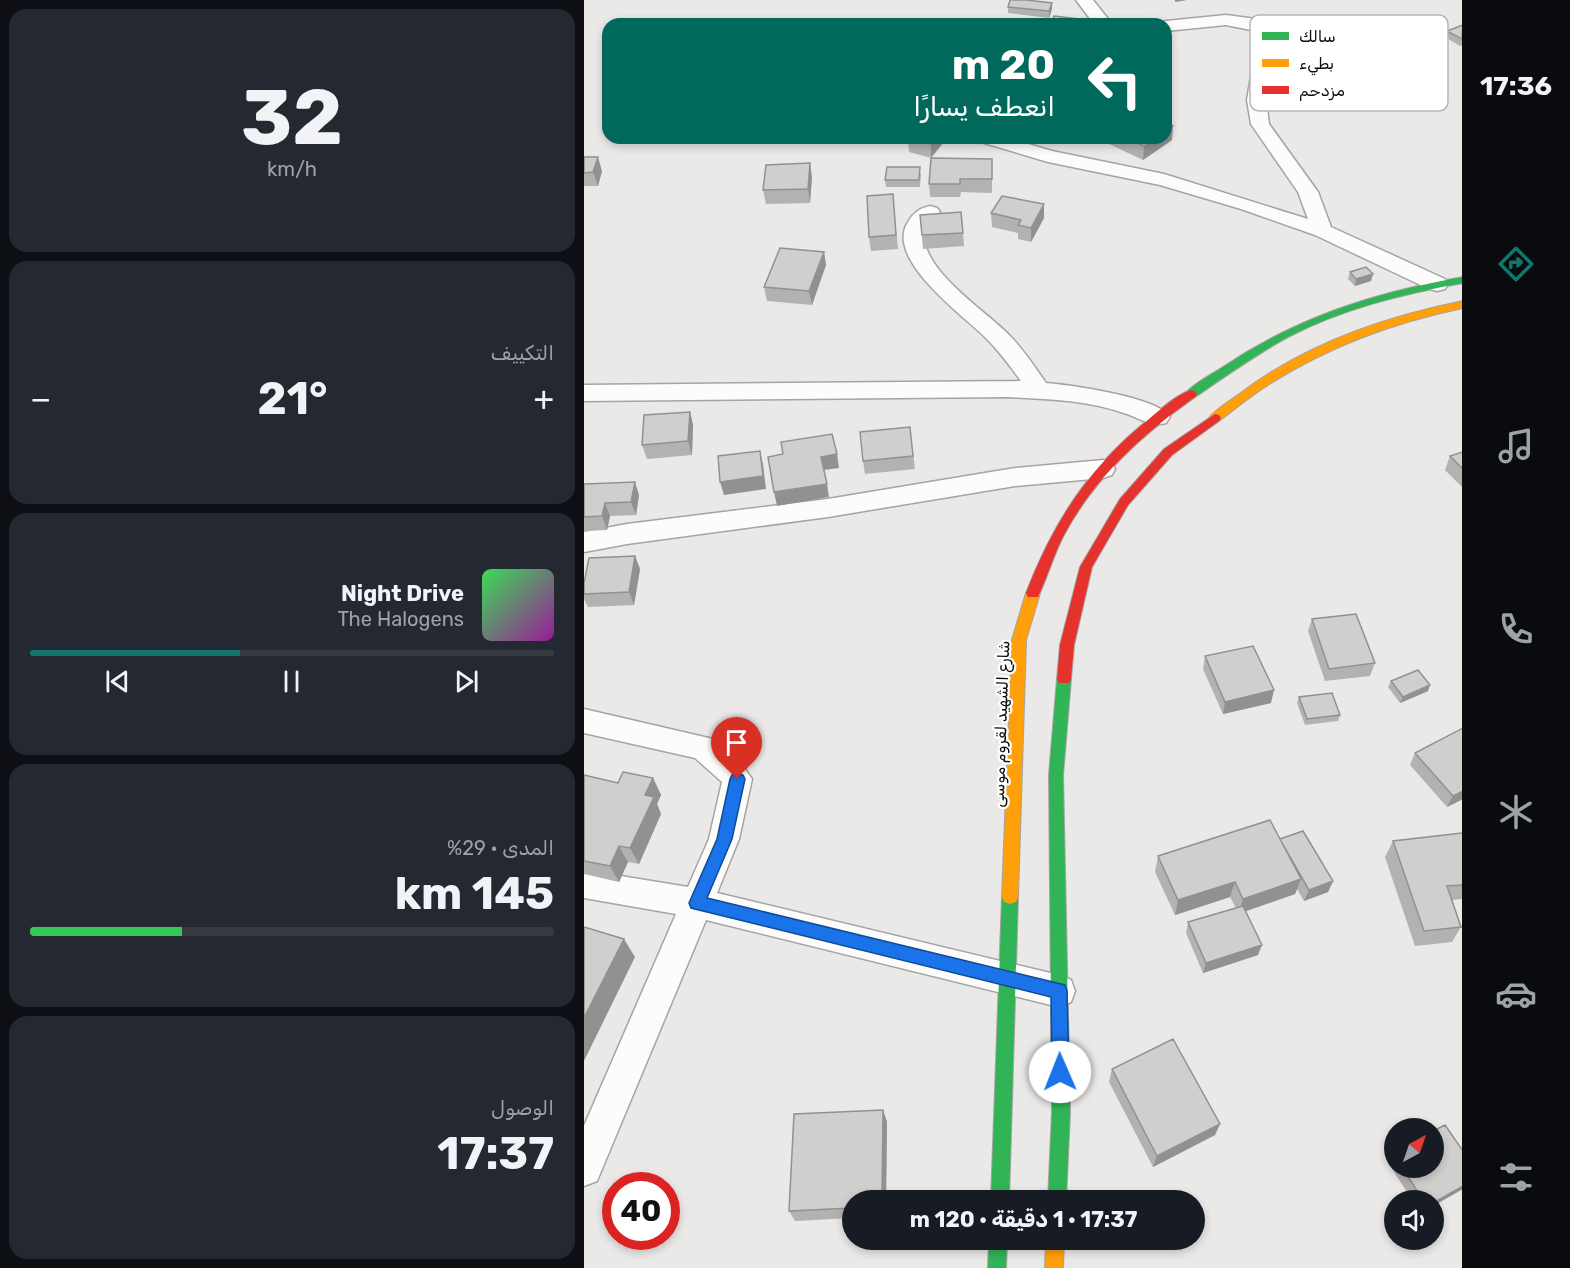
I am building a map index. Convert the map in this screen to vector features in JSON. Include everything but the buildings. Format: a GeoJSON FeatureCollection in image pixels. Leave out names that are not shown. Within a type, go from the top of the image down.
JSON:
{"type":"FeatureCollection","features":[{"type":"Feature","properties":{"kind":"street"},"geometry":{"type":"LineString","coordinates":[[1084,0],[1098,18]]}},
{"type":"Feature","properties":{"kind":"street"},"geometry":{"type":"LineString","coordinates":[[1172,25],[1230,20],[1250,23]]}},
{"type":"Feature","properties":{"kind":"street"},"geometry":{"type":"LineString","coordinates":[[1256,111],[1260,124],[1308,192],[1322,231]]}},
{"type":"Feature","properties":{"kind":"street"},"geometry":{"type":"LineString","coordinates":[[1008,144],[1048,156],[1164,180],[1248,205],[1322,231],[1437,284]]}},
{"type":"Feature","properties":{"kind":"street"},"geometry":{"type":"LineString","coordinates":[[930,212],[918,221],[915,228],[914,238],[923,266],[954,302],[993,332],[1016,356],[1039,391]]}},
{"type":"Feature","properties":{"kind":"street","name":"شارع الشهيد لقروم موسى"},"geometry":{"type":"LineString","coordinates":[[1000,1190],[1019,640],[1030,595],[1049,549],[1089,483],[1135,435],[1158,417],[1282,336],[1329,315],[1437,284],[1463,280]]}},
{"type":"Feature","properties":{"kind":"street"},"geometry":{"type":"LineString","coordinates":[[1057,1190],[1061,1112],[1056,775],[1067,645],[1085,567],[1124,502],[1168,452],[1267,380],[1350,336],[1427,311],[1463,304]]}},
{"type":"Feature","properties":{"kind":"street"},"geometry":{"type":"LineString","coordinates":[[584,393],[645,396],[776,390],[1039,391],[1106,400],[1158,417]]}},
{"type":"Feature","properties":{"kind":"street"},"geometry":{"type":"LineString","coordinates":[[584,542],[627,534],[828,508],[1015,477],[1103,469]]}},
{"type":"Feature","properties":{"kind":"street"},"geometry":{"type":"LineString","coordinates":[[584,721],[703,748],[726,766],[737,779],[724,839],[584,1168]]}},
{"type":"Feature","properties":{"kind":"street"},"geometry":{"type":"LineString","coordinates":[[584,884],[697,903],[1059,991]]}},
{"type":"Feature","properties":{"kind":"street"},"geometry":{"type":"LineString","coordinates":[[997,1268],[998,1250]]}},
{"type":"Feature","properties":{"kind":"street"},"geometry":{"type":"LineString","coordinates":[[1054,1268],[1055,1250]]}},
{"type":"Feature","properties":{"kind":"traffic: fast"},"geometry":{"type":"LineString","coordinates":[[1191,394],[1272,341],[1319,318],[1380,298],[1463,280]]}},
{"type":"Feature","properties":{"kind":"traffic: fast"},"geometry":{"type":"LineString","coordinates":[[1057,1190],[1061,1112],[1056,775],[1064,679]]}},
{"type":"Feature","properties":{"kind":"traffic: fast"},"geometry":{"type":"LineString","coordinates":[[1000,1190],[1010,897]]}},
{"type":"Feature","properties":{"kind":"traffic: fast"},"geometry":{"type":"LineString","coordinates":[[997,1268],[998,1250]]}},
{"type":"Feature","properties":{"kind":"traffic: slow"},"geometry":{"type":"LineString","coordinates":[[1215,418],[1267,380],[1314,354],[1387,324],[1463,304]]}},
{"type":"Feature","properties":{"kind":"traffic: slow"},"geometry":{"type":"LineString","coordinates":[[1010,897],[1019,640],[1033,593]]}},
{"type":"Feature","properties":{"kind":"traffic: slow"},"geometry":{"type":"LineString","coordinates":[[1054,1268],[1055,1250]]}},
{"type":"Feature","properties":{"kind":"traffic: jam"},"geometry":{"type":"LineString","coordinates":[[1033,593],[1060,531],[1094,480],[1137,435],[1191,394]]}},
{"type":"Feature","properties":{"kind":"traffic: jam"},"geometry":{"type":"LineString","coordinates":[[1064,679],[1067,645],[1086,567],[1124,502],[1168,452],[1215,418]]}},
{"type":"Feature","properties":{"kind":"route"},"geometry":{"type":"LineString","coordinates":[[737,779],[724,839],[697,903],[1059,991],[1060,1072]]}}]}
